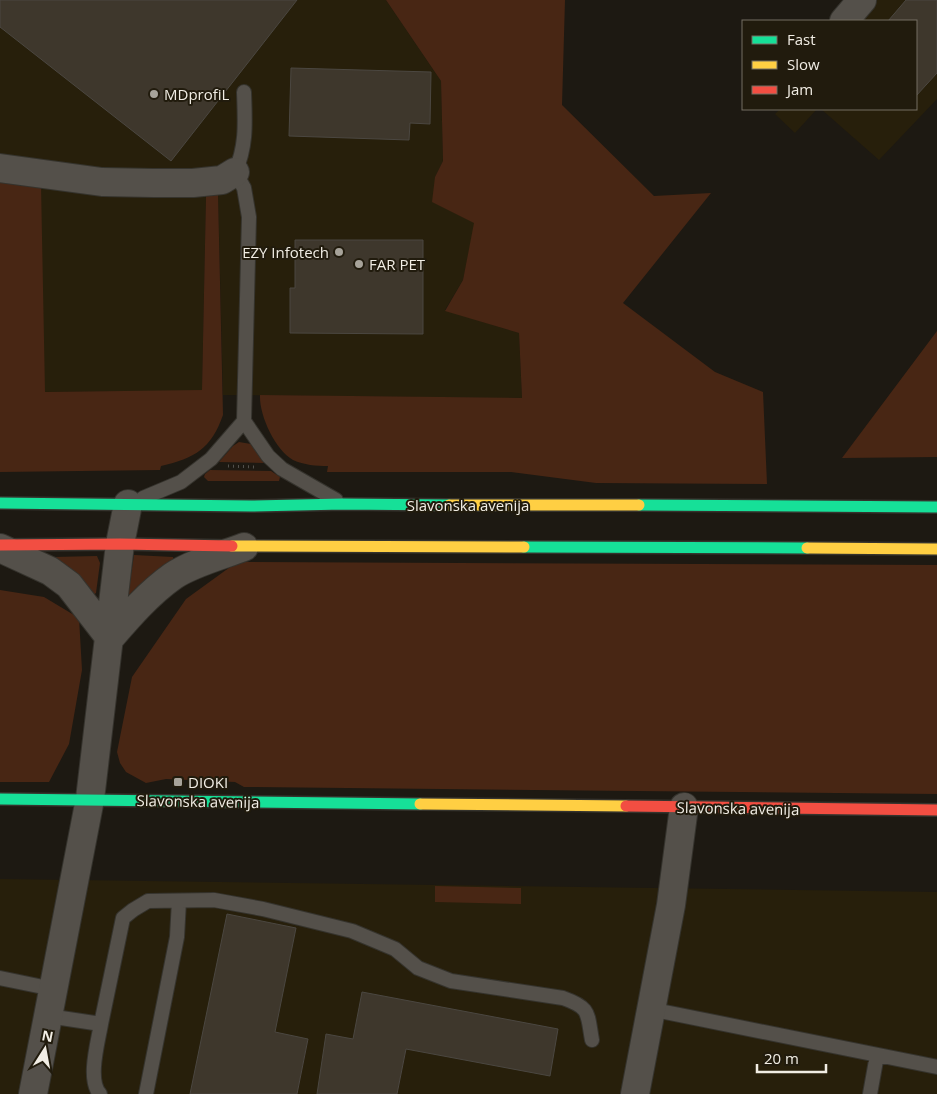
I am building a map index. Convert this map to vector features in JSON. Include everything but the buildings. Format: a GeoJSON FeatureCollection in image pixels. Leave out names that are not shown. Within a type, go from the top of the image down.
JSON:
{"type":"FeatureCollection","features":[{"type":"Feature","properties":{"kind":"main road","name":"Slavonska avenija"},"geometry":{"type":"LineString","coordinates":[[0,503],[251,506],[343,504],[937,507]]}},
{"type":"Feature","properties":{"kind":"main road"},"geometry":{"type":"LineString","coordinates":[[0,546],[120,544],[937,549]]}},
{"type":"Feature","properties":{"kind":"main road","name":"Slavonska avenija"},"geometry":{"type":"LineString","coordinates":[[0,799],[937,810]]}},
{"type":"Feature","properties":{"kind":"street"},"geometry":{"type":"LineString","coordinates":[[845,20],[862,0]]}},
{"type":"Feature","properties":{"kind":"street"},"geometry":{"type":"LineString","coordinates":[[0,168],[102,182],[153,184],[193,184],[222,180],[235,172]]}},
{"type":"Feature","properties":{"kind":"street"},"geometry":{"type":"LineString","coordinates":[[33,1094],[90,799],[120,544],[128,504]]}},
{"type":"Feature","properties":{"kind":"street"},"geometry":{"type":"LineString","coordinates":[[0,546],[50,571],[69,585],[110,638]]}},
{"type":"Feature","properties":{"kind":"street"},"geometry":{"type":"LineString","coordinates":[[110,638],[140,604],[174,576],[207,560],[247,546]]}},
{"type":"Feature","properties":{"kind":"street"},"geometry":{"type":"LineString","coordinates":[[635,1094],[671,904],[684,807]]}},
{"type":"Feature","properties":{"kind":"lane"},"geometry":{"type":"LineString","coordinates":[[244,92],[246,128],[242,156],[235,172],[244,188],[249,217],[244,421],[268,456],[282,469],[343,504]]}},
{"type":"Feature","properties":{"kind":"lane"},"geometry":{"type":"LineString","coordinates":[[128,504],[181,482],[210,459],[244,421]]}},
{"type":"Feature","properties":{"kind":"lane"},"geometry":{"type":"LineString","coordinates":[[100,1094],[97,1092],[93,1076],[101,1024],[123,918],[148,901],[214,900],[263,909],[352,931],[395,949],[418,968],[451,981],[563,998],[579,1004],[584,1008],[592,1040]]}},
{"type":"Feature","properties":{"kind":"lane"},"geometry":{"type":"LineString","coordinates":[[146,1094],[177,938],[179,901]]}},
{"type":"Feature","properties":{"kind":"lane"},"geometry":{"type":"LineString","coordinates":[[0,978],[53,989]]}},
{"type":"Feature","properties":{"kind":"lane"},"geometry":{"type":"LineString","coordinates":[[650,1010],[937,1066]]}},
{"type":"Feature","properties":{"kind":"lane"},"geometry":{"type":"LineString","coordinates":[[48,1016],[101,1024]]}},
{"type":"Feature","properties":{"kind":"lane"},"geometry":{"type":"LineString","coordinates":[[870,1094],[877,1055]]}},
{"type":"Feature","properties":{"kind":"path"},"geometry":{"type":"LineString","coordinates":[[224,466],[259,467]]}},
{"type":"Feature","properties":{"kind":"shaded area"},"geometry":{"type":"Polygon","coordinates":[[[0,0],[386,0],[441,81],[443,161],[435,177],[475,223],[463,280],[445,310],[519,333],[522,398],[223,395],[218,193],[206,196],[202,391],[44,392],[40,159],[0,156],[0,0]]]}},
{"type":"Feature","properties":{"kind":"shaded area"},"geometry":{"type":"Polygon","coordinates":[[[386,0],[565,0],[562,105],[654,196],[711,193],[623,303],[715,372],[763,392],[767,484],[596,483],[511,472],[327,472],[328,466],[297,462],[286,455],[280,448],[265,422],[260,395],[522,398],[519,333],[445,311],[463,280],[474,223],[432,202],[435,177],[443,161],[441,81],[386,0]]]}},
{"type":"Feature","properties":{"kind":"shaded area"},"geometry":{"type":"Polygon","coordinates":[[[851,0],[937,0],[937,99],[879,160],[822,110],[917,110],[917,20],[832,20],[851,0]]]}},
{"type":"Feature","properties":{"kind":"shaded area"},"geometry":{"type":"Polygon","coordinates":[[[779,110],[816,110],[795,133],[775,114],[779,110]]]}},
{"type":"Feature","properties":{"kind":"shaded area"},"geometry":{"type":"Polygon","coordinates":[[[0,180],[41,184],[45,392],[202,390],[206,196],[218,193],[223,415],[213,436],[200,450],[183,459],[161,466],[160,470],[0,472],[0,180]]]}},
{"type":"Feature","properties":{"kind":"shaded area"},"geometry":{"type":"Polygon","coordinates":[[[937,331],[937,457],[842,458],[937,331]]]}},
{"type":"Feature","properties":{"kind":"shaded area"},"geometry":{"type":"Polygon","coordinates":[[[239,442],[251,444],[264,463],[219,462],[239,442]]]}},
{"type":"Feature","properties":{"kind":"shaded area"},"geometry":{"type":"Polygon","coordinates":[[[210,470],[271,471],[280,477],[279,481],[208,481],[204,477],[210,470]]]}},
{"type":"Feature","properties":{"kind":"shaded area"},"geometry":{"type":"Polygon","coordinates":[[[134,555],[173,557],[174,562],[132,598],[128,594],[134,555]]]}},
{"type":"Feature","properties":{"kind":"shaded area"},"geometry":{"type":"Polygon","coordinates":[[[97,556],[100,563],[96,593],[92,596],[53,557],[97,556]]]}},
{"type":"Feature","properties":{"kind":"shaded area"},"geometry":{"type":"Polygon","coordinates":[[[237,562],[937,565],[937,794],[244,787],[235,782],[166,779],[146,783],[126,772],[120,763],[117,752],[132,677],[186,599],[237,562]]]}},
{"type":"Feature","properties":{"kind":"shaded area"},"geometry":{"type":"Polygon","coordinates":[[[0,590],[44,597],[79,618],[82,670],[69,744],[49,782],[0,782],[0,590]]]}},
{"type":"Feature","properties":{"kind":"shaded area"},"geometry":{"type":"Polygon","coordinates":[[[0,879],[937,892],[937,1094],[0,1094],[0,879]]]}},
{"type":"Feature","properties":{"kind":"shaded area"},"geometry":{"type":"Polygon","coordinates":[[[435,886],[521,888],[521,904],[435,902],[435,886]]]}},
{"type":"Feature","properties":{"kind":"traffic: fast"},"geometry":{"type":"LineString","coordinates":[[0,503],[251,506],[343,504],[449,505]]}},
{"type":"Feature","properties":{"kind":"traffic: fast"},"geometry":{"type":"LineString","coordinates":[[639,505],[937,507]]}},
{"type":"Feature","properties":{"kind":"traffic: fast"},"geometry":{"type":"LineString","coordinates":[[524,547],[807,548]]}},
{"type":"Feature","properties":{"kind":"traffic: fast"},"geometry":{"type":"LineString","coordinates":[[0,799],[420,804]]}},
{"type":"Feature","properties":{"kind":"traffic: slow"},"geometry":{"type":"LineString","coordinates":[[449,505],[639,505]]}},
{"type":"Feature","properties":{"kind":"traffic: slow"},"geometry":{"type":"LineString","coordinates":[[232,546],[524,547]]}},
{"type":"Feature","properties":{"kind":"traffic: slow"},"geometry":{"type":"LineString","coordinates":[[807,548],[937,549]]}},
{"type":"Feature","properties":{"kind":"traffic: slow"},"geometry":{"type":"LineString","coordinates":[[420,804],[626,806]]}},
{"type":"Feature","properties":{"kind":"traffic: jam"},"geometry":{"type":"LineString","coordinates":[[0,545],[120,544],[232,546]]}},
{"type":"Feature","properties":{"kind":"traffic: jam"},"geometry":{"type":"LineString","coordinates":[[626,806],[937,810]]}},
{"type":"Feature","properties":{"kind":"place","name":"MDprofiL"},"geometry":{"type":"Point","coordinates":[154,94]}},
{"type":"Feature","properties":{"kind":"place","name":"EZY Infotech"},"geometry":{"type":"Point","coordinates":[339,252]}},
{"type":"Feature","properties":{"kind":"place","name":"FAR PET"},"geometry":{"type":"Point","coordinates":[359,264]}},
{"type":"Feature","properties":{"kind":"place","name":"DIOKI"},"geometry":{"type":"Point","coordinates":[178,782]}}]}
